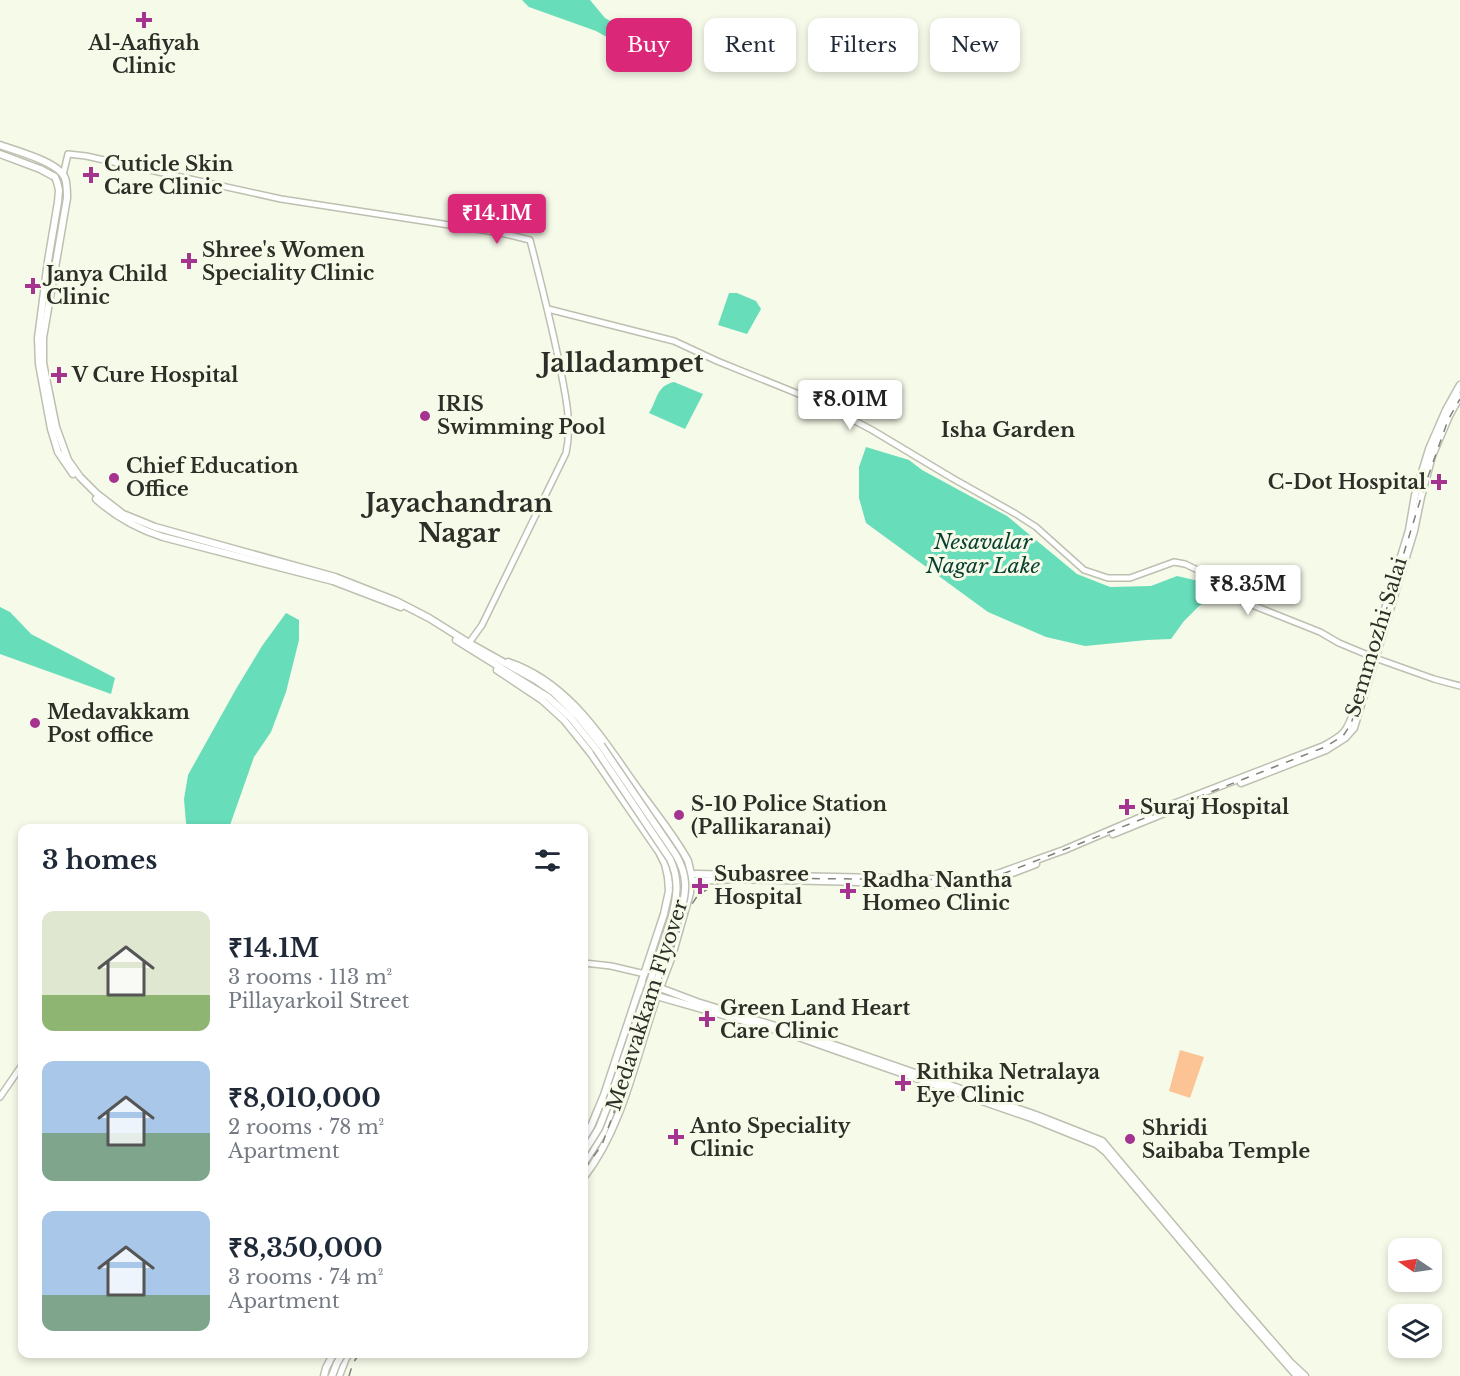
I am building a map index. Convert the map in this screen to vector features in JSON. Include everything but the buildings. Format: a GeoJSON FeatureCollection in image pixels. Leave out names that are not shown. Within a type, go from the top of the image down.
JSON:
{"type":"FeatureCollection","features":[{"type":"Feature","properties":{"kind":"main road"},"geometry":{"type":"LineString","coordinates":[[0,146],[46,162],[63,175],[66,187],[67,198],[43,338],[44,363],[56,427],[68,460],[80,477],[123,514],[155,527],[291,566],[335,576],[429,618],[502,662],[516,665],[565,695],[580,710],[606,744],[688,861],[691,877],[690,893],[660,988]]}},
{"type":"Feature","properties":{"kind":"main road"},"geometry":{"type":"LineString","coordinates":[[0,154],[55,177],[59,190],[38,338],[39,364],[58,452],[76,478],[105,506],[145,531],[333,581],[401,605],[530,684],[548,697],[598,747],[670,859],[676,874],[677,892],[674,909],[614,1087],[598,1128],[588,1145]]}},
{"type":"Feature","properties":{"kind":"main road","name":"Semmozhi Salai"},"geometry":{"type":"LineString","coordinates":[[668,881],[691,877],[976,880],[1001,875],[1158,810],[1324,746],[1342,735],[1351,721],[1411,530],[1429,448],[1460,385]]}},
{"type":"Feature","properties":{"kind":"main road","name":"Semmozhi Salai"},"geometry":{"type":"LineString","coordinates":[[1418,496],[1432,456],[1460,396]]}},
{"type":"Feature","properties":{"kind":"main road","name":"Medavakkam Flyover"},"geometry":{"type":"LineString","coordinates":[[502,662],[559,696],[580,719],[676,855],[683,869],[686,883],[680,914],[619,1091],[603,1133],[588,1157]]}},
{"type":"Feature","properties":{"kind":"main road"},"geometry":{"type":"LineString","coordinates":[[493,663],[495,668],[547,704],[572,728],[659,852],[665,864],[668,900],[662,922],[604,1095],[588,1133]]}},
{"type":"Feature","properties":{"kind":"main road"},"geometry":{"type":"LineString","coordinates":[[662,922],[680,928]]}},
{"type":"Feature","properties":{"kind":"main road"},"geometry":{"type":"LineString","coordinates":[[640,987],[660,988],[811,1037],[1035,1117],[1096,1144],[1101,1147],[1297,1376]]}},
{"type":"Feature","properties":{"kind":"main road"},"geometry":{"type":"LineString","coordinates":[[640,987],[657,996],[790,1034],[1092,1136],[1104,1143],[1238,1302],[1305,1376]]}},
{"type":"Feature","properties":{"kind":"main road"},"geometry":{"type":"LineString","coordinates":[[588,1170],[606,1140],[619,1111],[657,996]]}},
{"type":"Feature","properties":{"kind":"main road"},"geometry":{"type":"LineString","coordinates":[[628,1024],[646,1029]]}},
{"type":"Feature","properties":{"kind":"main road"},"geometry":{"type":"LineString","coordinates":[[324,1376],[333,1358]]}},
{"type":"Feature","properties":{"kind":"main road"},"geometry":{"type":"LineString","coordinates":[[332,1376],[337,1364],[343,1358]]}},
{"type":"Feature","properties":{"kind":"main road"},"geometry":{"type":"LineString","coordinates":[[339,1376],[345,1358]]}},
{"type":"Feature","properties":{"kind":"street"},"geometry":{"type":"LineString","coordinates":[[63,175],[68,154],[86,156],[281,199],[530,240],[548,309],[566,397],[568,440],[566,453],[482,625],[469,643]]}},
{"type":"Feature","properties":{"kind":"street"},"geometry":{"type":"LineString","coordinates":[[548,309],[674,341],[821,403],[1016,514],[1036,527],[1084,570],[1108,578],[1130,578],[1174,562],[1185,564],[1206,574],[1242,601],[1320,632],[1372,657],[1460,686]]}},
{"type":"Feature","properties":{"kind":"street"},"geometry":{"type":"LineString","coordinates":[[588,964],[645,974]]}},
{"type":"Feature","properties":{"kind":"street"},"geometry":{"type":"LineString","coordinates":[[0,1097],[18,1071]]}},
{"type":"Feature","properties":{"kind":"shaded area"},"geometry":{"type":"Polygon","coordinates":[[[1180,1050],[1204,1057],[1190,1098],[1169,1091],[1180,1050]]]}},
{"type":"Feature","properties":{"kind":"water"},"geometry":{"type":"Polygon","coordinates":[[[522,0],[590,0],[606,19],[606,37],[596,31],[529,7],[522,0]]]}},
{"type":"Feature","properties":{"kind":"water"},"geometry":{"type":"Polygon","coordinates":[[[729,293],[737,293],[756,301],[761,309],[747,334],[718,325],[729,293]]]}},
{"type":"Feature","properties":{"kind":"water"},"geometry":{"type":"Polygon","coordinates":[[[674,382],[703,394],[685,429],[649,413],[661,390],[674,382]]]}},
{"type":"Feature","properties":{"kind":"water","name":"Nesavalar Nagar Lake"},"geometry":{"type":"Polygon","coordinates":[[[866,447],[909,460],[922,470],[1007,516],[1077,574],[1110,587],[1151,586],[1177,576],[1203,582],[1223,594],[1199,606],[1171,639],[1085,646],[1046,637],[988,612],[866,523],[859,498],[859,467],[866,447]]]}},
{"type":"Feature","properties":{"kind":"water"},"geometry":{"type":"Polygon","coordinates":[[[0,607],[10,612],[31,634],[115,678],[111,694],[0,654],[0,607]]]}},
{"type":"Feature","properties":{"kind":"water"},"geometry":{"type":"Polygon","coordinates":[[[286,613],[299,620],[299,640],[286,692],[271,732],[254,757],[230,824],[187,824],[184,799],[188,775],[262,646],[286,613]]]}},
{"type":"Feature","properties":{"kind":"railway"},"geometry":{"type":"LineString","coordinates":[[588,1164],[602,1145],[686,913],[698,895],[716,884],[742,878],[979,880],[1005,873],[1325,747],[1343,736],[1351,724],[1424,488],[1448,420],[1460,399]]}},
{"type":"Feature","properties":{"kind":"railway"},"geometry":{"type":"LineString","coordinates":[[349,1376],[356,1358]]}},
{"type":"Feature","properties":{"kind":"place","name":"Al-Aafiyah Clinic"},"geometry":{"type":"Point","coordinates":[144,20]}},
{"type":"Feature","properties":{"kind":"place","name":"Cuticle Skin Care Clinic"},"geometry":{"type":"Point","coordinates":[91,175]}},
{"type":"Feature","properties":{"kind":"place","name":"Shree's Women Speciality Clinic"},"geometry":{"type":"Point","coordinates":[189,261]}},
{"type":"Feature","properties":{"kind":"place","name":"Janya Child Clinic"},"geometry":{"type":"Point","coordinates":[33,286]}},
{"type":"Feature","properties":{"kind":"place","name":"V Cure Hospital"},"geometry":{"type":"Point","coordinates":[59,375]}},
{"type":"Feature","properties":{"kind":"place","name":"IRIS Swimming Pool"},"geometry":{"type":"Point","coordinates":[425,416]}},
{"type":"Feature","properties":{"kind":"place","name":"Chief Education Office"},"geometry":{"type":"Point","coordinates":[114,478]}},
{"type":"Feature","properties":{"kind":"place","name":"C-Dot Hospital"},"geometry":{"type":"Point","coordinates":[1439,482]}},
{"type":"Feature","properties":{"kind":"place","name":"Medavakkam Post office"},"geometry":{"type":"Point","coordinates":[35,723]}},
{"type":"Feature","properties":{"kind":"place","name":"Suraj Hospital"},"geometry":{"type":"Point","coordinates":[1127,807]}},
{"type":"Feature","properties":{"kind":"place","name":"S-10 Police Station (Pallikaranai)"},"geometry":{"type":"Point","coordinates":[679,815]}},
{"type":"Feature","properties":{"kind":"place","name":"Subasree Hospital"},"geometry":{"type":"Point","coordinates":[700,886]}},
{"type":"Feature","properties":{"kind":"place","name":"Radha Nantha Homeo Clinic"},"geometry":{"type":"Point","coordinates":[848,891]}},
{"type":"Feature","properties":{"kind":"place","name":"Green Land Heart Care Clinic"},"geometry":{"type":"Point","coordinates":[707,1019]}},
{"type":"Feature","properties":{"kind":"place","name":"Rithika Netralaya Eye Clinic"},"geometry":{"type":"Point","coordinates":[903,1083]}},
{"type":"Feature","properties":{"kind":"place","name":"Anto Speciality Clinic"},"geometry":{"type":"Point","coordinates":[676,1137]}},
{"type":"Feature","properties":{"kind":"place","name":"Shridi Saibaba Temple"},"geometry":{"type":"Point","coordinates":[1130,1139]}},
{"type":"Feature","properties":{"kind":"district","name":"Jalladampet"},"geometry":{"type":"Point","coordinates":[622,363]}},
{"type":"Feature","properties":{"kind":"district","name":"Isha Garden"},"geometry":{"type":"Point","coordinates":[1008,430]}},
{"type":"Feature","properties":{"kind":"district","name":"Jayachandran Nagar"},"geometry":{"type":"Point","coordinates":[459,518]}}]}
